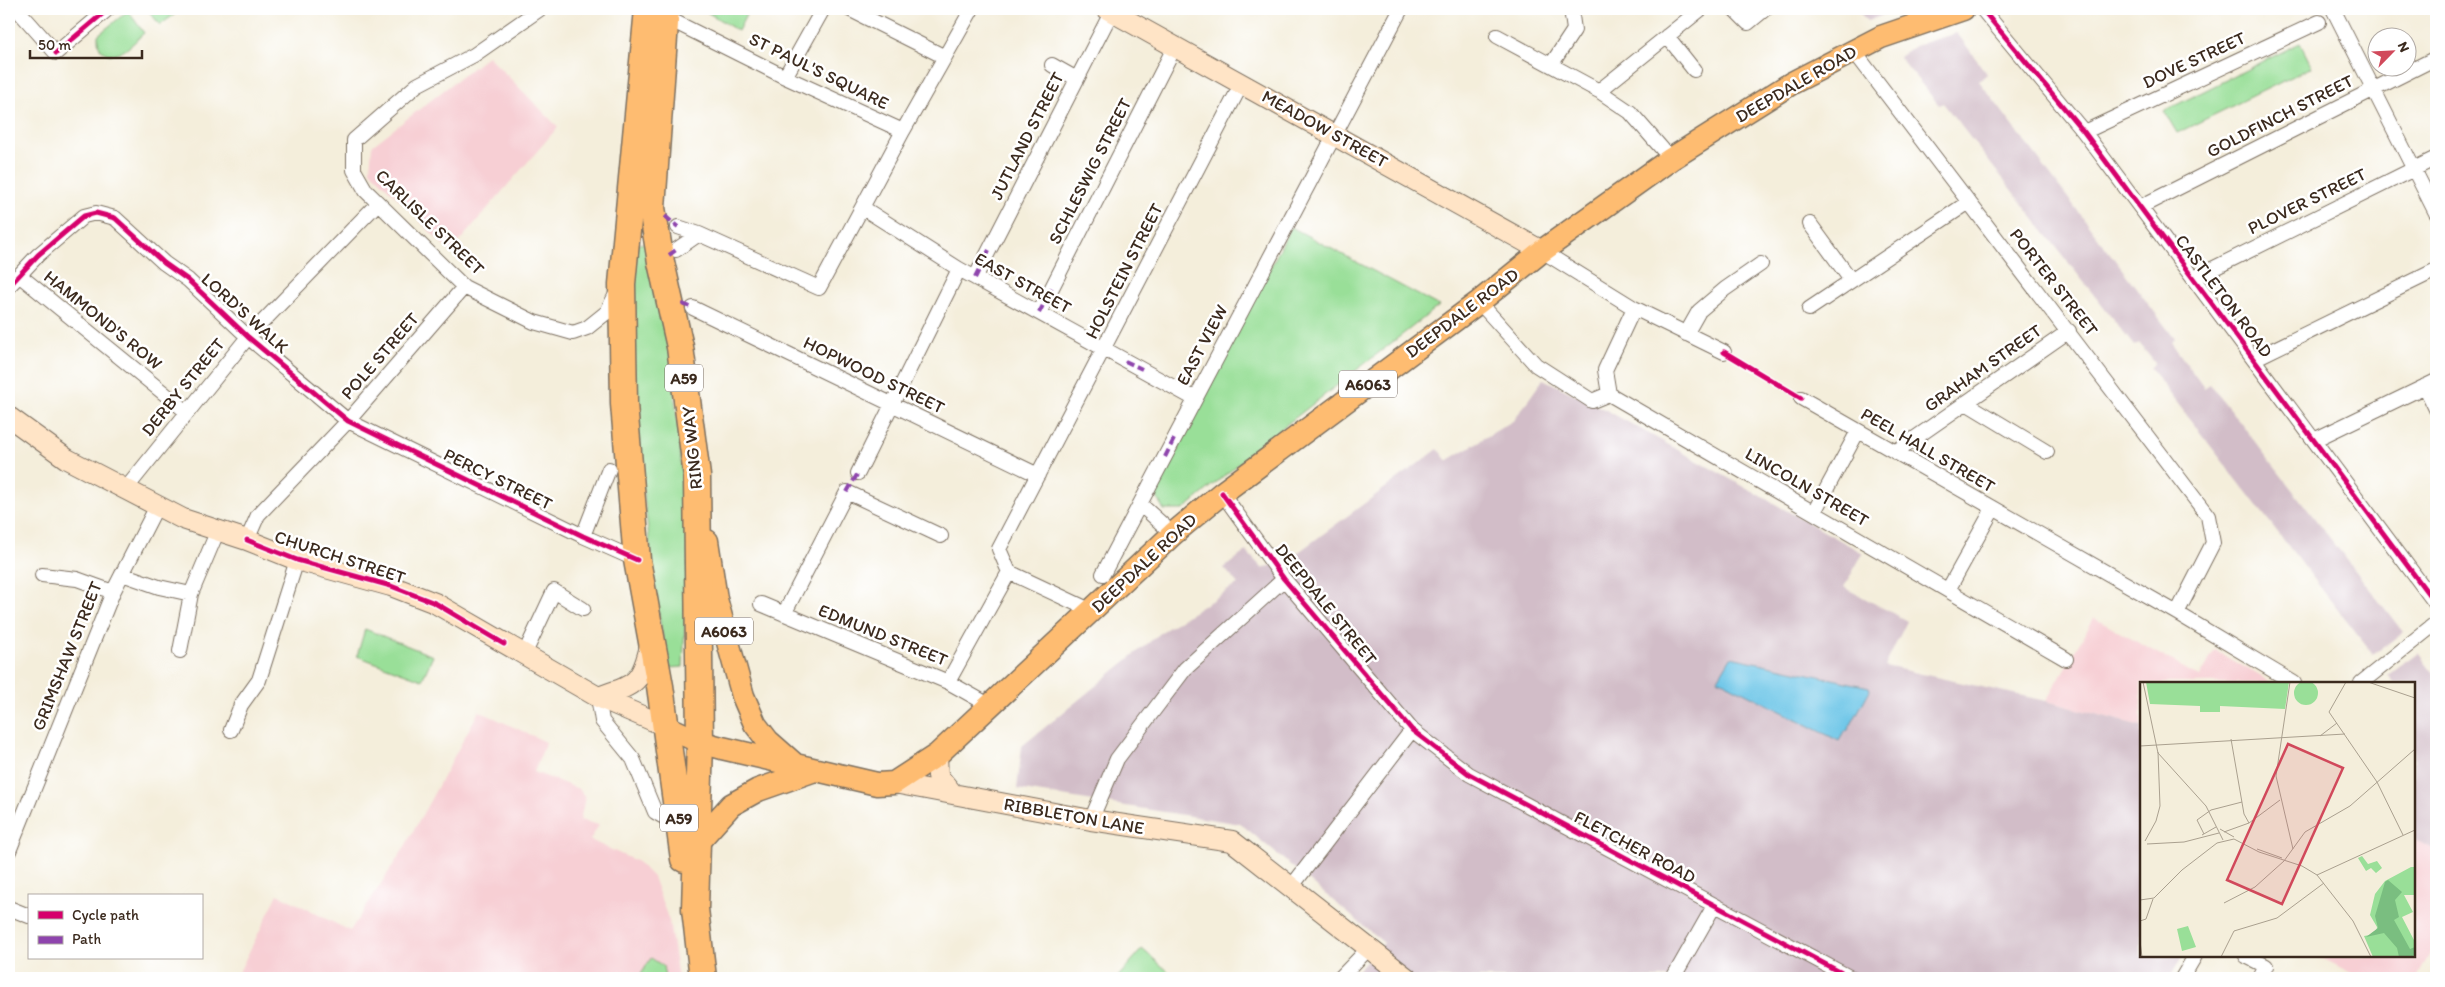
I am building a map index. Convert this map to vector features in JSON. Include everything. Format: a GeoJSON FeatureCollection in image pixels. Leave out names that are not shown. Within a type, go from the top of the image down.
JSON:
{"type":"FeatureCollection","features":[{"type":"Feature","properties":{"kind":"highway","name":"A59"},"geometry":{"type":"LineString","coordinates":[[660,11],[622,284],[624,404],[637,560],[665,726],[683,855],[695,909],[703,978]]}},
{"type":"Feature","properties":{"kind":"highway","name":"RING WAY"},"geometry":{"type":"LineString","coordinates":[[660,11],[652,208],[660,262],[680,347],[697,476],[700,742]]}},
{"type":"Feature","properties":{"kind":"highway","name":"A59"},"geometry":{"type":"LineString","coordinates":[[695,909],[700,742]]}},
{"type":"Feature","properties":{"kind":"main road","name":"DEEPDALE ROAD"},"geometry":{"type":"LineString","coordinates":[[894,782],[937,755],[989,704],[1092,611],[1173,534],[1222,493],[1479,302],[1542,251],[1671,159],[1792,83],[1881,37],[1952,11]]}},
{"type":"Feature","properties":{"kind":"main road","name":"A6063"},"geometry":{"type":"LineString","coordinates":[[697,476],[716,599],[743,696],[755,724],[768,742],[806,768]]}},
{"type":"Feature","properties":{"kind":"main road","name":"RIBBLETON LANE"},"geometry":{"type":"LineString","coordinates":[[665,726],[700,742],[806,768],[877,784],[894,782]]}},
{"type":"Feature","properties":{"kind":"main road"},"geometry":{"type":"LineString","coordinates":[[697,843],[731,805],[758,790],[806,768]]}},
{"type":"Feature","properties":{"kind":"street"},"geometry":{"type":"LineString","coordinates":[[17,9],[56,53],[108,9]]}},
{"type":"Feature","properties":{"kind":"street","name":"CARLISLE STREET"},"geometry":{"type":"LineString","coordinates":[[540,9],[474,56],[417,85],[354,140],[354,170],[366,191],[464,287],[534,322],[572,333],[586,328],[607,312],[622,284]]}},
{"type":"Feature","properties":{"kind":"street"},"geometry":{"type":"LineString","coordinates":[[785,77],[823,9]]}},
{"type":"Feature","properties":{"kind":"street"},"geometry":{"type":"LineString","coordinates":[[848,9],[945,57]]}},
{"type":"Feature","properties":{"kind":"street"},"geometry":{"type":"LineString","coordinates":[[678,227],[699,234],[819,288],[903,131],[972,9]]}},
{"type":"Feature","properties":{"kind":"street","name":"EAST VIEW"},"geometry":{"type":"LineString","coordinates":[[1103,574],[1401,9]]}},
{"type":"Feature","properties":{"kind":"street"},"geometry":{"type":"LineString","coordinates":[[1557,68],[1574,30],[1571,9]]}},
{"type":"Feature","properties":{"kind":"street"},"geometry":{"type":"LineString","coordinates":[[1599,91],[1702,9]]}},
{"type":"Feature","properties":{"kind":"street"},"geometry":{"type":"LineString","coordinates":[[1734,9],[1748,23],[1765,9]]}},
{"type":"Feature","properties":{"kind":"street","name":"CASTLETON ROAD"},"geometry":{"type":"LineString","coordinates":[[1982,9],[2084,132],[2436,604]]}},
{"type":"Feature","properties":{"kind":"street"},"geometry":{"type":"LineString","coordinates":[[2333,9],[2436,213]]}},
{"type":"Feature","properties":{"kind":"street","name":"MEADOW STREET"},"geometry":{"type":"LineString","coordinates":[[1110,10],[1334,133],[1542,251]]}},
{"type":"Feature","properties":{"kind":"street","name":"JUTLAND STREET"},"geometry":{"type":"LineString","coordinates":[[975,278],[1077,79],[1110,10]]}},
{"type":"Feature","properties":{"kind":"street","name":"ST PAUL'S SQUARE"},"geometry":{"type":"LineString","coordinates":[[660,11],[785,77],[903,131]]}},
{"type":"Feature","properties":{"kind":"street","name":"DOVE STREET"},"geometry":{"type":"LineString","coordinates":[[2084,132],[2320,22]]}},
{"type":"Feature","properties":{"kind":"street"},"geometry":{"type":"LineString","coordinates":[[1498,36],[1599,91],[1630,112],[1671,159]]}},
{"type":"Feature","properties":{"kind":"street"},"geometry":{"type":"LineString","coordinates":[[1667,36],[1694,70]]}},
{"type":"Feature","properties":{"kind":"street","name":"SCHLESWIG STREET"},"geometry":{"type":"LineString","coordinates":[[1039,313],[1175,46]]}},
{"type":"Feature","properties":{"kind":"street","name":"PORTER STREET"},"geometry":{"type":"LineString","coordinates":[[1853,50],[2069,331],[2208,516],[2213,543],[2177,613]]}},
{"type":"Feature","properties":{"kind":"street","name":"GOLDFINCH STREET"},"geometry":{"type":"LineString","coordinates":[[2140,207],[2436,58]]}},
{"type":"Feature","properties":{"kind":"street"},"geometry":{"type":"LineString","coordinates":[[1052,65],[1077,79]]}},
{"type":"Feature","properties":{"kind":"street","name":"HOLSTEIN STREET"},"geometry":{"type":"LineString","coordinates":[[1009,572],[999,549],[1105,349],[1242,83]]}},
{"type":"Feature","properties":{"kind":"street","name":"PLOVER STREET"},"geometry":{"type":"LineString","coordinates":[[2194,278],[2436,158]]}},
{"type":"Feature","properties":{"kind":"street"},"geometry":{"type":"LineString","coordinates":[[1809,309],[1969,202]]}},
{"type":"Feature","properties":{"kind":"street","name":"DERBY STREET"},"geometry":{"type":"LineString","coordinates":[[125,490],[248,337],[378,203]]}},
{"type":"Feature","properties":{"kind":"street","name":"EAST STREET"},"geometry":{"type":"LineString","coordinates":[[862,208],[959,269],[1194,399]]}},
{"type":"Feature","properties":{"kind":"street","name":"LORD'S WALK"},"geometry":{"type":"LineString","coordinates":[[9,286],[70,226],[84,216],[96,213],[115,218],[164,263],[188,280],[248,337],[348,421]]}},
{"type":"Feature","properties":{"kind":"street"},"geometry":{"type":"LineString","coordinates":[[1810,224],[1851,280]]}},
{"type":"Feature","properties":{"kind":"street"},"geometry":{"type":"LineString","coordinates":[[676,250],[699,234]]}},
{"type":"Feature","properties":{"kind":"street"},"geometry":{"type":"LineString","coordinates":[[1542,251],[1634,308],[1724,352]]}},
{"type":"Feature","properties":{"kind":"street"},"geometry":{"type":"LineString","coordinates":[[1686,334],[1699,311],[1725,289],[1761,264]]}},
{"type":"Feature","properties":{"kind":"street"},"geometry":{"type":"LineString","coordinates":[[858,473],[890,404],[959,269]]}},
{"type":"Feature","properties":{"kind":"street"},"geometry":{"type":"LineString","coordinates":[[2254,359],[2436,270]]}},
{"type":"Feature","properties":{"kind":"street","name":"HAMMOND'S ROW"},"geometry":{"type":"LineString","coordinates":[[19,275],[187,412]]}},
{"type":"Feature","properties":{"kind":"street","name":"POLE STREET"},"geometry":{"type":"LineString","coordinates":[[247,540],[258,515],[348,421],[464,287]]}},
{"type":"Feature","properties":{"kind":"street"},"geometry":{"type":"LineString","coordinates":[[1479,302],[1536,365],[1592,401],[1609,394],[1605,370],[1634,308]]}},
{"type":"Feature","properties":{"kind":"street","name":"HOPWOOD STREET"},"geometry":{"type":"LineString","coordinates":[[693,308],[1038,476]]}},
{"type":"Feature","properties":{"kind":"street","name":"GRAHAM STREET"},"geometry":{"type":"LineString","coordinates":[[1895,452],[2069,331]]}},
{"type":"Feature","properties":{"kind":"street"},"geometry":{"type":"LineString","coordinates":[[2314,440],[2431,384],[2436,409]]}},
{"type":"Feature","properties":{"kind":"street","name":"LINCOLN STREET"},"geometry":{"type":"LineString","coordinates":[[1609,394],[2066,659]]}},
{"type":"Feature","properties":{"kind":"street","name":"PEEL HALL STREET"},"geometry":{"type":"LineString","coordinates":[[1801,398],[2177,613],[2292,682]]}},
{"type":"Feature","properties":{"kind":"street"},"geometry":{"type":"LineString","coordinates":[[1966,403],[2047,452]]}},
{"type":"Feature","properties":{"kind":"street","name":"CHURCH STREET"},"geometry":{"type":"LineString","coordinates":[[10,419],[67,459],[184,519],[247,540],[297,560],[391,586],[434,603],[598,697],[665,726]]}},
{"type":"Feature","properties":{"kind":"street","name":"PERCY STREET"},"geometry":{"type":"LineString","coordinates":[[348,421],[583,536],[637,560]]}},
{"type":"Feature","properties":{"kind":"street"},"geometry":{"type":"LineString","coordinates":[[1814,512],[1858,431]]}},
{"type":"Feature","properties":{"kind":"street"},"geometry":{"type":"LineString","coordinates":[[583,536],[609,469]]}},
{"type":"Feature","properties":{"kind":"street"},"geometry":{"type":"LineString","coordinates":[[784,614],[847,492],[941,536]]}},
{"type":"Feature","properties":{"kind":"street","name":"DEEPDALE STREET"},"geometry":{"type":"LineString","coordinates":[[1222,493],[1284,579],[1412,730]]}},
{"type":"Feature","properties":{"kind":"street"},"geometry":{"type":"LineString","coordinates":[[1140,504],[1173,534]]}},
{"type":"Feature","properties":{"kind":"street","name":"GRIMSHAW STREET"},"geometry":{"type":"LineString","coordinates":[[9,851],[112,592],[157,506]]}},
{"type":"Feature","properties":{"kind":"street"},"geometry":{"type":"LineString","coordinates":[[1948,590],[1993,509]]}},
{"type":"Feature","properties":{"kind":"street"},"geometry":{"type":"LineString","coordinates":[[180,651],[191,594],[218,530]]}},
{"type":"Feature","properties":{"kind":"street"},"geometry":{"type":"LineString","coordinates":[[231,730],[241,705],[259,680],[297,560]]}},
{"type":"Feature","properties":{"kind":"street"},"geometry":{"type":"LineString","coordinates":[[948,682],[1009,572],[1092,611]]}},
{"type":"Feature","properties":{"kind":"street"},"geometry":{"type":"LineString","coordinates":[[122,574],[159,587],[191,594]]}},
{"type":"Feature","properties":{"kind":"street"},"geometry":{"type":"LineString","coordinates":[[42,575],[78,579],[112,592]]}},
{"type":"Feature","properties":{"kind":"street"},"geometry":{"type":"LineString","coordinates":[[1091,820],[1118,759],[1185,669],[1284,579]]}},
{"type":"Feature","properties":{"kind":"street"},"geometry":{"type":"LineString","coordinates":[[524,656],[554,591],[582,609]]}},
{"type":"Feature","properties":{"kind":"street","name":"EDMUND STREET"},"geometry":{"type":"LineString","coordinates":[[761,604],[948,682],[989,704]]}},
{"type":"Feature","properties":{"kind":"street"},"geometry":{"type":"LineString","coordinates":[[2362,682],[2436,623]]}},
{"type":"Feature","properties":{"kind":"street"},"geometry":{"type":"LineString","coordinates":[[651,641],[645,670],[638,678],[625,688],[598,697],[602,721],[633,759],[655,812],[662,816],[679,818]]}},
{"type":"Feature","properties":{"kind":"street"},"geometry":{"type":"LineString","coordinates":[[1292,886],[1412,730]]}},
{"type":"Feature","properties":{"kind":"street","name":"FLETCHER ROAD"},"geometry":{"type":"LineString","coordinates":[[1412,730],[1468,774],[1851,978]]}},
{"type":"Feature","properties":{"kind":"street"},"geometry":{"type":"LineString","coordinates":[[937,755],[938,776],[953,794]]}},
{"type":"Feature","properties":{"kind":"street","name":"RIBBLETON LANE"},"geometry":{"type":"LineString","coordinates":[[894,782],[1091,820],[1232,841],[1370,947],[1407,978]]}},
{"type":"Feature","properties":{"kind":"street"},"geometry":{"type":"LineString","coordinates":[[1673,978],[1714,906]]}},
{"type":"Feature","properties":{"kind":"street"},"geometry":{"type":"LineString","coordinates":[[9,908],[28,916]]}},
{"type":"Feature","properties":{"kind":"street"},"geometry":{"type":"LineString","coordinates":[[1340,978],[1370,947]]}},
{"type":"Feature","properties":{"kind":"street"},"geometry":{"type":"LineString","coordinates":[[2182,978],[2194,957]]}},
{"type":"Feature","properties":{"kind":"street"},"geometry":{"type":"LineString","coordinates":[[2247,957],[2263,972]]}},
{"type":"Feature","properties":{"kind":"shaded area"},"geometry":{"type":"Polygon","coordinates":[[[1857,9],[1899,9],[1867,21],[1857,9]]]}},
{"type":"Feature","properties":{"kind":"shaded area"},"geometry":{"type":"Polygon","coordinates":[[[1957,33],[1987,74],[1979,81],[2175,339],[2171,342],[2204,388],[2210,384],[2403,632],[2373,655],[2150,368],[2155,363],[2139,343],[2134,346],[1943,103],[1939,105],[1899,57],[1916,45],[1957,33]]]}},
{"type":"Feature","properties":{"kind":"shaded area"},"geometry":{"type":"Polygon","coordinates":[[[488,56],[558,127],[450,252],[370,170],[372,146],[488,56]]]}},
{"type":"Feature","properties":{"kind":"shaded area"},"geometry":{"type":"Polygon","coordinates":[[[1543,379],[1606,410],[1863,553],[1844,587],[1907,621],[1885,666],[2046,701],[2140,726],[2140,957],[2181,957],[2170,978],[1351,978],[1384,943],[1241,824],[1017,789],[1022,746],[1163,631],[1238,584],[1224,568],[1246,551],[1263,569],[1296,554],[1438,449],[1447,461],[1514,420],[1543,379]]]}},
{"type":"Feature","properties":{"kind":"shaded area"},"geometry":{"type":"Polygon","coordinates":[[[2094,618],[2200,677],[2215,650],[2270,682],[2140,682],[2140,726],[2046,701],[2094,618]]]}},
{"type":"Feature","properties":{"kind":"shaded area"},"geometry":{"type":"Polygon","coordinates":[[[2418,652],[2436,676],[2436,850],[2415,839],[2415,682],[2394,682],[2388,675],[2418,652]]]}},
{"type":"Feature","properties":{"kind":"shaded area"},"geometry":{"type":"Polygon","coordinates":[[[479,711],[546,742],[534,772],[579,789],[585,797],[580,820],[599,825],[590,840],[638,862],[653,877],[669,921],[678,978],[236,978],[278,894],[350,931],[403,850],[479,711]]]}},
{"type":"Feature","properties":{"kind":"shaded area"},"geometry":{"type":"Polygon","coordinates":[[[2415,839],[2436,850],[2436,942],[2417,978],[2361,978],[2320,957],[2415,957],[2415,839]]]}},
{"type":"Feature","properties":{"kind":"green space"},"geometry":{"type":"Polygon","coordinates":[[[147,9],[182,9],[160,25],[147,9]]]}},
{"type":"Feature","properties":{"kind":"green space"},"geometry":{"type":"Polygon","coordinates":[[[702,9],[749,9],[738,31],[702,9]]]}},
{"type":"Feature","properties":{"kind":"green space"},"geometry":{"type":"Polygon","coordinates":[[[128,11],[144,33],[126,50],[120,53],[110,54],[104,52],[99,47],[98,35],[128,11]]]}},
{"type":"Feature","properties":{"kind":"green space"},"geometry":{"type":"Polygon","coordinates":[[[2300,43],[2312,67],[2177,133],[2164,111],[2300,43]]]}},
{"type":"Feature","properties":{"kind":"green space"},"geometry":{"type":"Polygon","coordinates":[[[1291,227],[1439,306],[1282,428],[1183,510],[1164,510],[1155,494],[1291,227]]]}},
{"type":"Feature","properties":{"kind":"green space"},"geometry":{"type":"Polygon","coordinates":[[[646,243],[668,326],[678,428],[688,552],[683,667],[668,668],[657,604],[632,397],[630,337],[637,244],[646,243]]]}},
{"type":"Feature","properties":{"kind":"green space"},"geometry":{"type":"Polygon","coordinates":[[[365,629],[433,656],[422,680],[357,656],[365,629]]]}},
{"type":"Feature","properties":{"kind":"green space"},"geometry":{"type":"Polygon","coordinates":[[[1142,949],[1176,978],[1117,978],[1142,949]]]}},
{"type":"Feature","properties":{"kind":"green space"},"geometry":{"type":"Polygon","coordinates":[[[651,958],[663,966],[665,978],[644,978],[640,976],[651,958]]]}},
{"type":"Feature","properties":{"kind":"water"},"geometry":{"type":"Polygon","coordinates":[[[1731,657],[1869,687],[1870,690],[1848,730],[1844,732],[1839,741],[1718,679],[1731,657]]]}},
{"type":"Feature","properties":{"kind":"marked path"},"geometry":{"type":"LineString","coordinates":[[665,216],[678,227]]}},
{"type":"Feature","properties":{"kind":"marked path"},"geometry":{"type":"LineString","coordinates":[[669,255],[676,250]]}},
{"type":"Feature","properties":{"kind":"marked path"},"geometry":{"type":"LineString","coordinates":[[975,278],[989,250]]}},
{"type":"Feature","properties":{"kind":"marked path"},"geometry":{"type":"LineString","coordinates":[[1039,313],[1052,288]]}},
{"type":"Feature","properties":{"kind":"marked path"},"geometry":{"type":"LineString","coordinates":[[682,304],[693,308]]}},
{"type":"Feature","properties":{"kind":"marked path"},"geometry":{"type":"LineString","coordinates":[[1125,361],[1142,369]]}},
{"type":"Feature","properties":{"kind":"marked path"},"geometry":{"type":"LineString","coordinates":[[1165,457],[1175,437]]}},
{"type":"Feature","properties":{"kind":"marked path"},"geometry":{"type":"LineString","coordinates":[[847,492],[858,473]]}},
{"type":"Feature","properties":{"kind":"cycle path"},"geometry":{"type":"LineString","coordinates":[[56,53],[108,9]]}},
{"type":"Feature","properties":{"kind":"cycle path"},"geometry":{"type":"LineString","coordinates":[[1982,9],[2084,132],[2436,604]]}},
{"type":"Feature","properties":{"kind":"cycle path"},"geometry":{"type":"LineString","coordinates":[[9,286],[38,255],[84,216],[96,213],[115,218],[164,263],[188,280],[248,337],[348,421],[583,536],[637,560]]}},
{"type":"Feature","properties":{"kind":"cycle path"},"geometry":{"type":"LineString","coordinates":[[1724,352],[1801,398]]}},
{"type":"Feature","properties":{"kind":"cycle path"},"geometry":{"type":"LineString","coordinates":[[1222,493],[1284,579],[1412,730],[1469,774],[1851,978]]}},
{"type":"Feature","properties":{"kind":"cycle path"},"geometry":{"type":"LineString","coordinates":[[247,540],[297,560],[391,586],[435,603],[504,644]]}}]}
